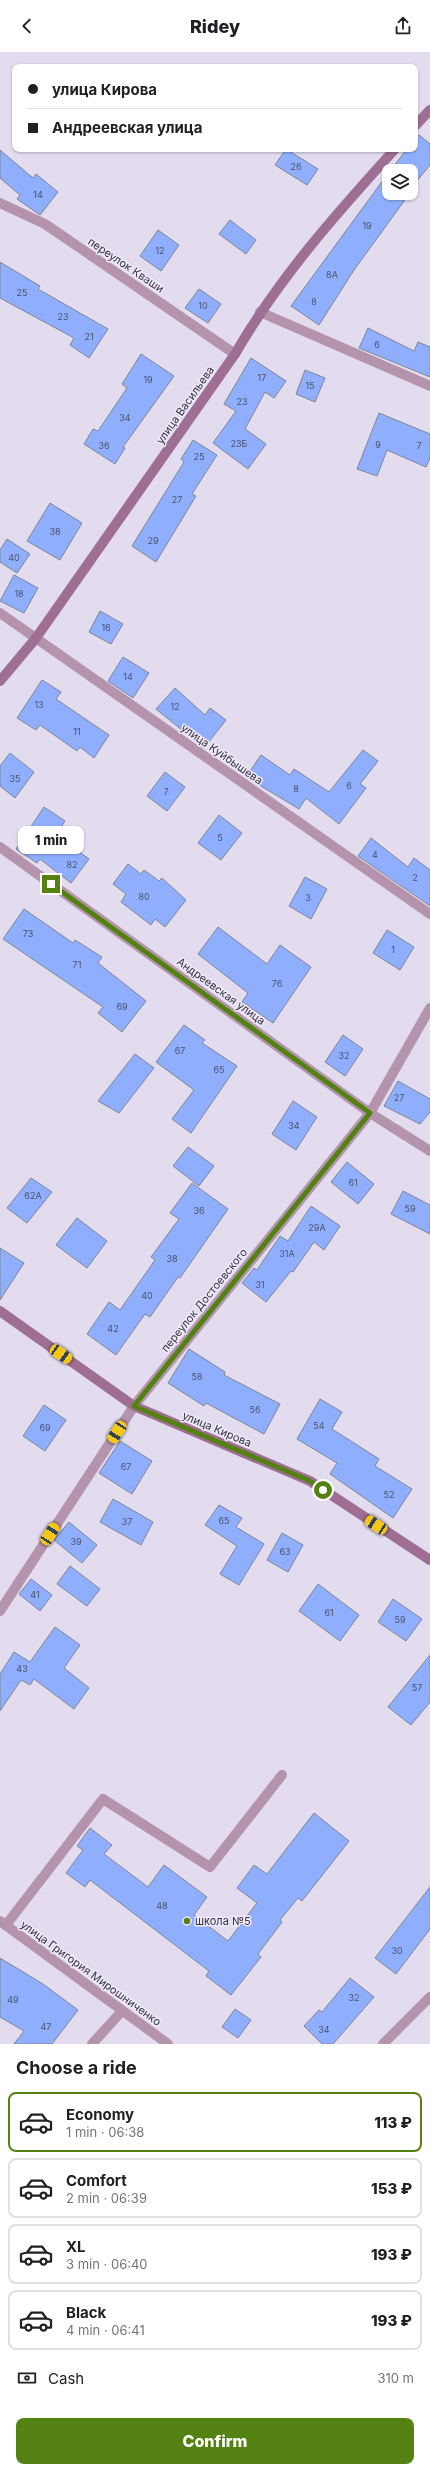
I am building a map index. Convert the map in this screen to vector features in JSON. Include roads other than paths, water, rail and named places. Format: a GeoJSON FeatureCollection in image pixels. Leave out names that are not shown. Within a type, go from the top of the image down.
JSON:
{"type":"FeatureCollection","features":[{"type":"Feature","properties":{"kind":"street"},"geometry":{"type":"LineString","coordinates":[[418,123],[430,110]]}},
{"type":"Feature","properties":{"kind":"street","name":"улица Васильева"},"geometry":{"type":"LineString","coordinates":[[0,681],[36,638],[235,354],[260,312],[317,235],[392,152]]}},
{"type":"Feature","properties":{"kind":"street","name":"переулок Кваши"},"geometry":{"type":"LineString","coordinates":[[0,203],[45,224],[235,354]]}},
{"type":"Feature","properties":{"kind":"street"},"geometry":{"type":"LineString","coordinates":[[260,312],[430,386]]}},
{"type":"Feature","properties":{"kind":"street","name":"улица Куйбышева"},"geometry":{"type":"LineString","coordinates":[[0,613],[430,914]]}},
{"type":"Feature","properties":{"kind":"street","name":"Андреевская улица"},"geometry":{"type":"LineString","coordinates":[[0,847],[370,1113],[430,1151]]}},
{"type":"Feature","properties":{"kind":"street","name":"переулок Достоевского"},"geometry":{"type":"LineString","coordinates":[[0,1611],[134,1406],[370,1113],[430,1008]]}},
{"type":"Feature","properties":{"kind":"street","name":"улица Кирова"},"geometry":{"type":"LineString","coordinates":[[0,1311],[134,1406],[310,1481],[430,1560]]}},
{"type":"Feature","properties":{"kind":"street"},"geometry":{"type":"LineString","coordinates":[[3,1923],[103,1799],[210,1867],[282,1775]]}},
{"type":"Feature","properties":{"kind":"street","name":"улица Григория Мирошниченко"},"geometry":{"type":"LineString","coordinates":[[3,1923],[168,2044]]}},
{"type":"Feature","properties":{"kind":"street"},"geometry":{"type":"LineString","coordinates":[[382,2044],[430,1997]]}},
{"type":"Feature","properties":{"kind":"street"},"geometry":{"type":"LineString","coordinates":[[92,2044],[122,2011]]}},
{"type":"Feature","properties":{"kind":"place","name":"школа №5"},"geometry":{"type":"Point","coordinates":[187,1921]}}]}
